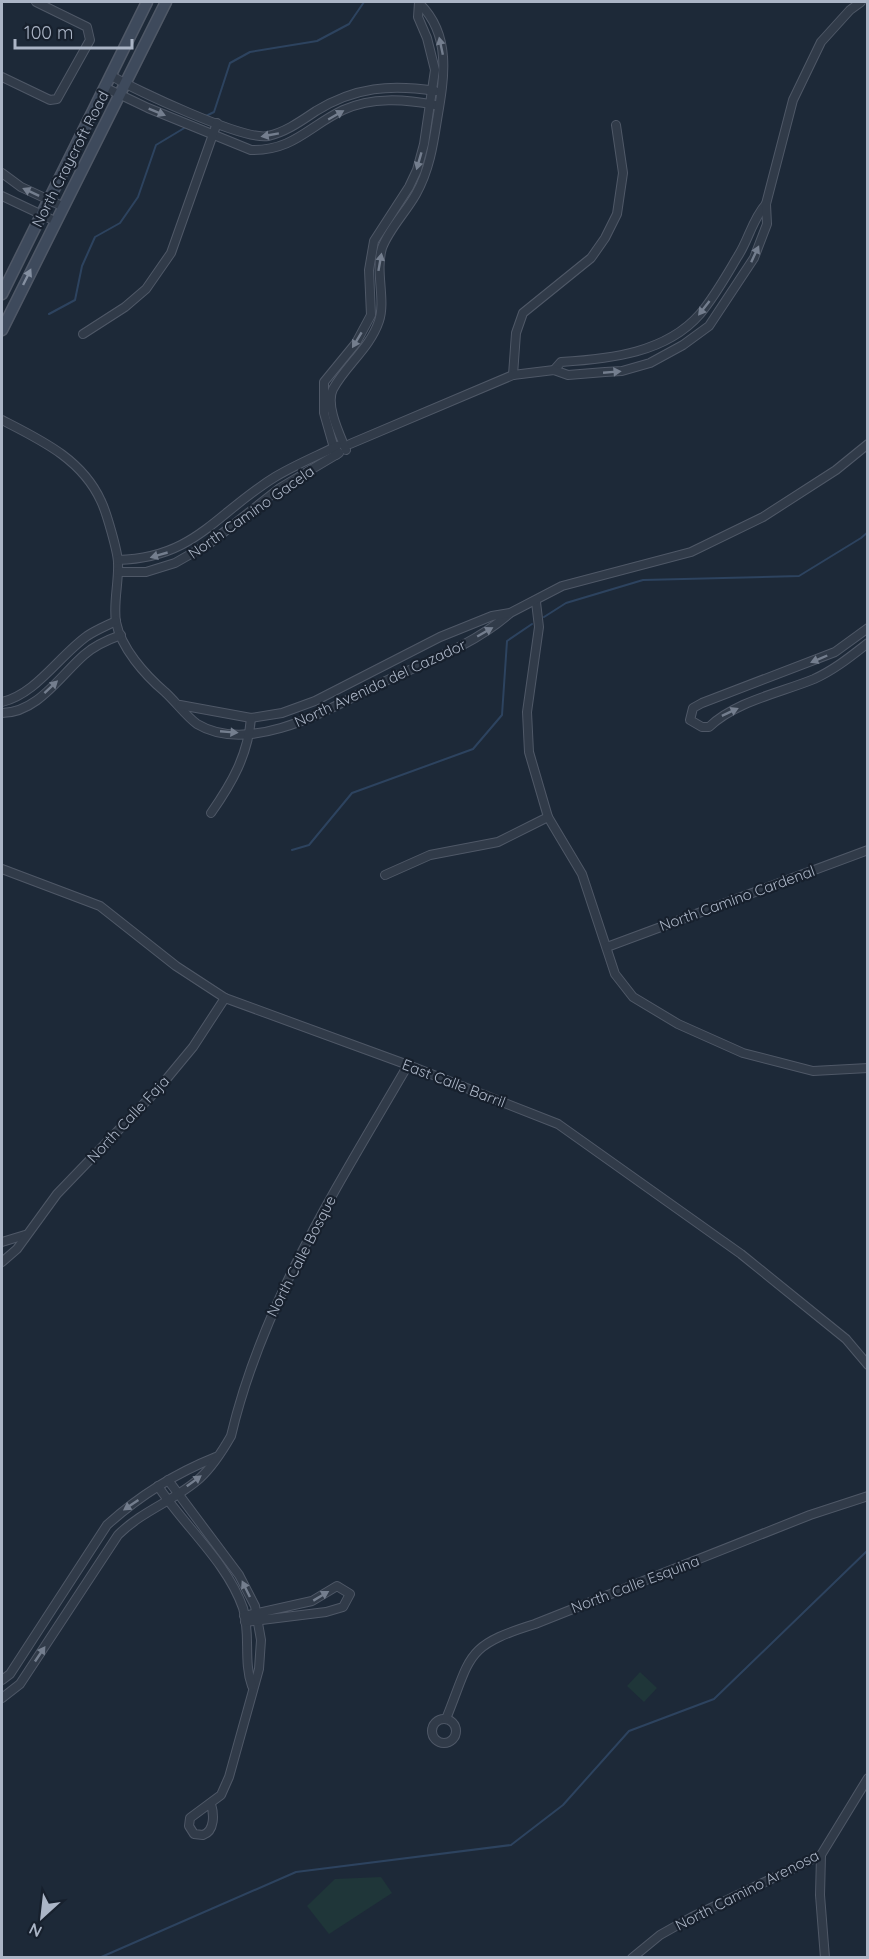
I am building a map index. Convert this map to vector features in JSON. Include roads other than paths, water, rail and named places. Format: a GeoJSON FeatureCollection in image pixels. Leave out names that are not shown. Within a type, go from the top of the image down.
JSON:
{"type":"FeatureCollection","features":[{"type":"Feature","properties":{"kind":"main road","name":"North Craycroft Road"},"geometry":{"type":"LineString","coordinates":[[2,294],[147,2]]}},
{"type":"Feature","properties":{"kind":"main road","name":"North Craycroft Road"},"geometry":{"type":"LineString","coordinates":[[2,330],[166,2]]}},
{"type":"Feature","properties":{"kind":"street"},"geometry":{"type":"LineString","coordinates":[[2,77],[50,100],[57,99],[90,39],[87,27],[36,2]]}},
{"type":"Feature","properties":{"kind":"street","name":"North Camino Gacela"},"geometry":{"type":"LineString","coordinates":[[118,560],[145,559],[171,552],[204,532],[274,478],[513,375],[554,370],[568,375],[633,368],[650,363],[683,345],[710,326],[754,258],[767,224],[766,204],[793,100],[821,42],[861,2]]}},
{"type":"Feature","properties":{"kind":"street"},"geometry":{"type":"LineString","coordinates":[[335,451],[324,413],[324,382],[356,344],[371,315],[369,270],[374,241],[417,170],[431,104],[434,59],[418,17],[419,3]]}},
{"type":"Feature","properties":{"kind":"street"},"geometry":{"type":"LineString","coordinates":[[347,446],[333,412],[333,390],[363,352],[380,320],[378,272],[383,247],[425,176],[446,70],[439,34],[430,15],[419,3]]}},
{"type":"Feature","properties":{"kind":"street"},"geometry":{"type":"LineString","coordinates":[[110,75],[122,89],[251,150],[267,150],[286,145],[342,111],[359,104],[380,100],[440,106]]}},
{"type":"Feature","properties":{"kind":"street"},"geometry":{"type":"LineString","coordinates":[[104,87],[122,89],[151,98],[254,136],[265,137],[281,133],[336,99],[356,91],[379,87],[442,93]]}},
{"type":"Feature","properties":{"kind":"street"},"geometry":{"type":"LineString","coordinates":[[83,334],[125,308],[146,289],[171,253],[217,123]]}},
{"type":"Feature","properties":{"kind":"street"},"geometry":{"type":"LineString","coordinates":[[513,375],[516,333],[523,313],[591,258],[605,238],[617,214],[623,173],[616,125]]}},
{"type":"Feature","properties":{"kind":"street"},"geometry":{"type":"LineString","coordinates":[[2,173],[21,187],[62,207]]}},
{"type":"Feature","properties":{"kind":"street"},"geometry":{"type":"LineString","coordinates":[[2,196],[55,221]]}},
{"type":"Feature","properties":{"kind":"street","name":"North Camino Gacela"},"geometry":{"type":"LineString","coordinates":[[554,370],[561,362],[618,357],[644,350],[699,315],[741,251],[755,216],[766,204]]}},
{"type":"Feature","properties":{"kind":"street","name":"North Avenida del Cazador"},"geometry":{"type":"LineString","coordinates":[[2,420],[66,455],[87,477],[102,502],[118,560],[116,621],[121,635],[135,659],[152,681],[180,705],[197,724],[220,732],[250,734],[281,729],[322,713],[448,653],[494,627],[510,613]]}},
{"type":"Feature","properties":{"kind":"street","name":"North Avenida del Cazador"},"geometry":{"type":"LineString","coordinates":[[180,705],[251,718],[282,713],[315,701],[440,637],[492,616],[510,613],[536,602],[562,586],[691,552],[763,518],[836,470],[867,444]]}},
{"type":"Feature","properties":{"kind":"street","name":"North Camino Gacela"},"geometry":{"type":"LineString","coordinates":[[118,572],[146,572],[175,564],[210,543],[280,489],[335,451]]}},
{"type":"Feature","properties":{"kind":"street"},"geometry":{"type":"LineString","coordinates":[[232,510],[236,522]]}},
{"type":"Feature","properties":{"kind":"street"},"geometry":{"type":"LineString","coordinates":[[536,602],[539,627],[527,712],[530,752],[548,817],[582,874],[608,947],[615,974],[633,997],[678,1024],[743,1053],[807,1070],[867,1068]]}},
{"type":"Feature","properties":{"kind":"street"},"geometry":{"type":"LineString","coordinates":[[2,702],[14,699],[32,687],[86,637],[116,621]]}},
{"type":"Feature","properties":{"kind":"street"},"geometry":{"type":"LineString","coordinates":[[867,628],[835,652],[702,703],[693,708],[690,720],[702,727],[709,727],[719,717],[738,708],[816,678],[842,664],[867,643]]}},
{"type":"Feature","properties":{"kind":"street"},"geometry":{"type":"LineString","coordinates":[[2,713],[26,708],[85,654],[104,641],[121,635]]}},
{"type":"Feature","properties":{"kind":"street"},"geometry":{"type":"LineString","coordinates":[[211,813],[235,776],[246,752],[251,718]]}},
{"type":"Feature","properties":{"kind":"street"},"geometry":{"type":"LineString","coordinates":[[385,875],[430,855],[498,843],[548,817]]}},
{"type":"Feature","properties":{"kind":"street","name":"North Camino Cardenal"},"geometry":{"type":"LineString","coordinates":[[608,947],[867,849]]}},
{"type":"Feature","properties":{"kind":"street","name":"East Calle Barril"},"geometry":{"type":"LineString","coordinates":[[4,872],[100,906],[176,966],[225,998],[408,1065],[558,1124],[741,1254],[846,1339],[867,1365]]}},
{"type":"Feature","properties":{"kind":"street","name":"North Calle Faja"},"geometry":{"type":"LineString","coordinates":[[2,1262],[16,1249],[57,1194],[159,1088],[193,1047],[225,998]]}},
{"type":"Feature","properties":{"kind":"street","name":"North Calle Bosque"},"geometry":{"type":"LineString","coordinates":[[2,1698],[20,1684],[118,1535],[134,1519],[200,1478],[231,1436],[257,1348],[283,1287],[408,1065]]}},
{"type":"Feature","properties":{"kind":"street"},"geometry":{"type":"LineString","coordinates":[[2,1242],[25,1234]]}},
{"type":"Feature","properties":{"kind":"street"},"geometry":{"type":"LineString","coordinates":[[2,1680],[9,1674],[107,1525],[126,1508],[158,1486],[218,1456]]}},
{"type":"Feature","properties":{"kind":"street"},"geometry":{"type":"LineString","coordinates":[[168,1480],[239,1575],[257,1617],[261,1640],[260,1659],[230,1777],[220,1795],[211,1804]]}},
{"type":"Feature","properties":{"kind":"street"},"geometry":{"type":"LineString","coordinates":[[158,1486],[229,1580],[245,1619],[249,1640],[246,1669],[252,1686]]}},
{"type":"Feature","properties":{"kind":"street","name":"North Calle Esquina"},"geometry":{"type":"LineString","coordinates":[[446,1719],[464,1669],[473,1653],[496,1636],[535,1624],[810,1515],[867,1496]]}},
{"type":"Feature","properties":{"kind":"street"},"geometry":{"type":"LineString","coordinates":[[245,1619],[326,1612],[343,1607],[350,1594],[337,1586],[312,1601],[257,1617]]}},
{"type":"Feature","properties":{"kind":"street","name":"North Camino Arenosa"},"geometry":{"type":"LineString","coordinates":[[632,1958],[660,1935],[692,1917],[821,1855],[867,1778]]}},
{"type":"Feature","properties":{"kind":"street"},"geometry":{"type":"LineString","coordinates":[[821,1855],[819,1895],[825,1958]]}},
{"type":"Feature","properties":{"kind":"waterway"},"geometry":{"type":"LineString","coordinates":[[204,117],[214,112],[230,63],[250,52],[317,41],[349,24],[364,2]]}},
{"type":"Feature","properties":{"kind":"waterway"},"geometry":{"type":"LineString","coordinates":[[49,314],[75,300],[82,266],[95,237],[120,223],[138,197],[156,145],[186,127]]}},
{"type":"Feature","properties":{"kind":"waterway"},"geometry":{"type":"LineString","coordinates":[[544,617],[566,603],[643,580],[799,576],[868,532]]}},
{"type":"Feature","properties":{"kind":"waterway"},"geometry":{"type":"LineString","coordinates":[[292,850],[309,845],[352,793],[473,749],[502,715],[507,641],[532,624]]}},
{"type":"Feature","properties":{"kind":"waterway"},"geometry":{"type":"LineString","coordinates":[[99,1958],[296,1872],[511,1845],[563,1805],[629,1731],[714,1699],[868,1550]]}}]}
